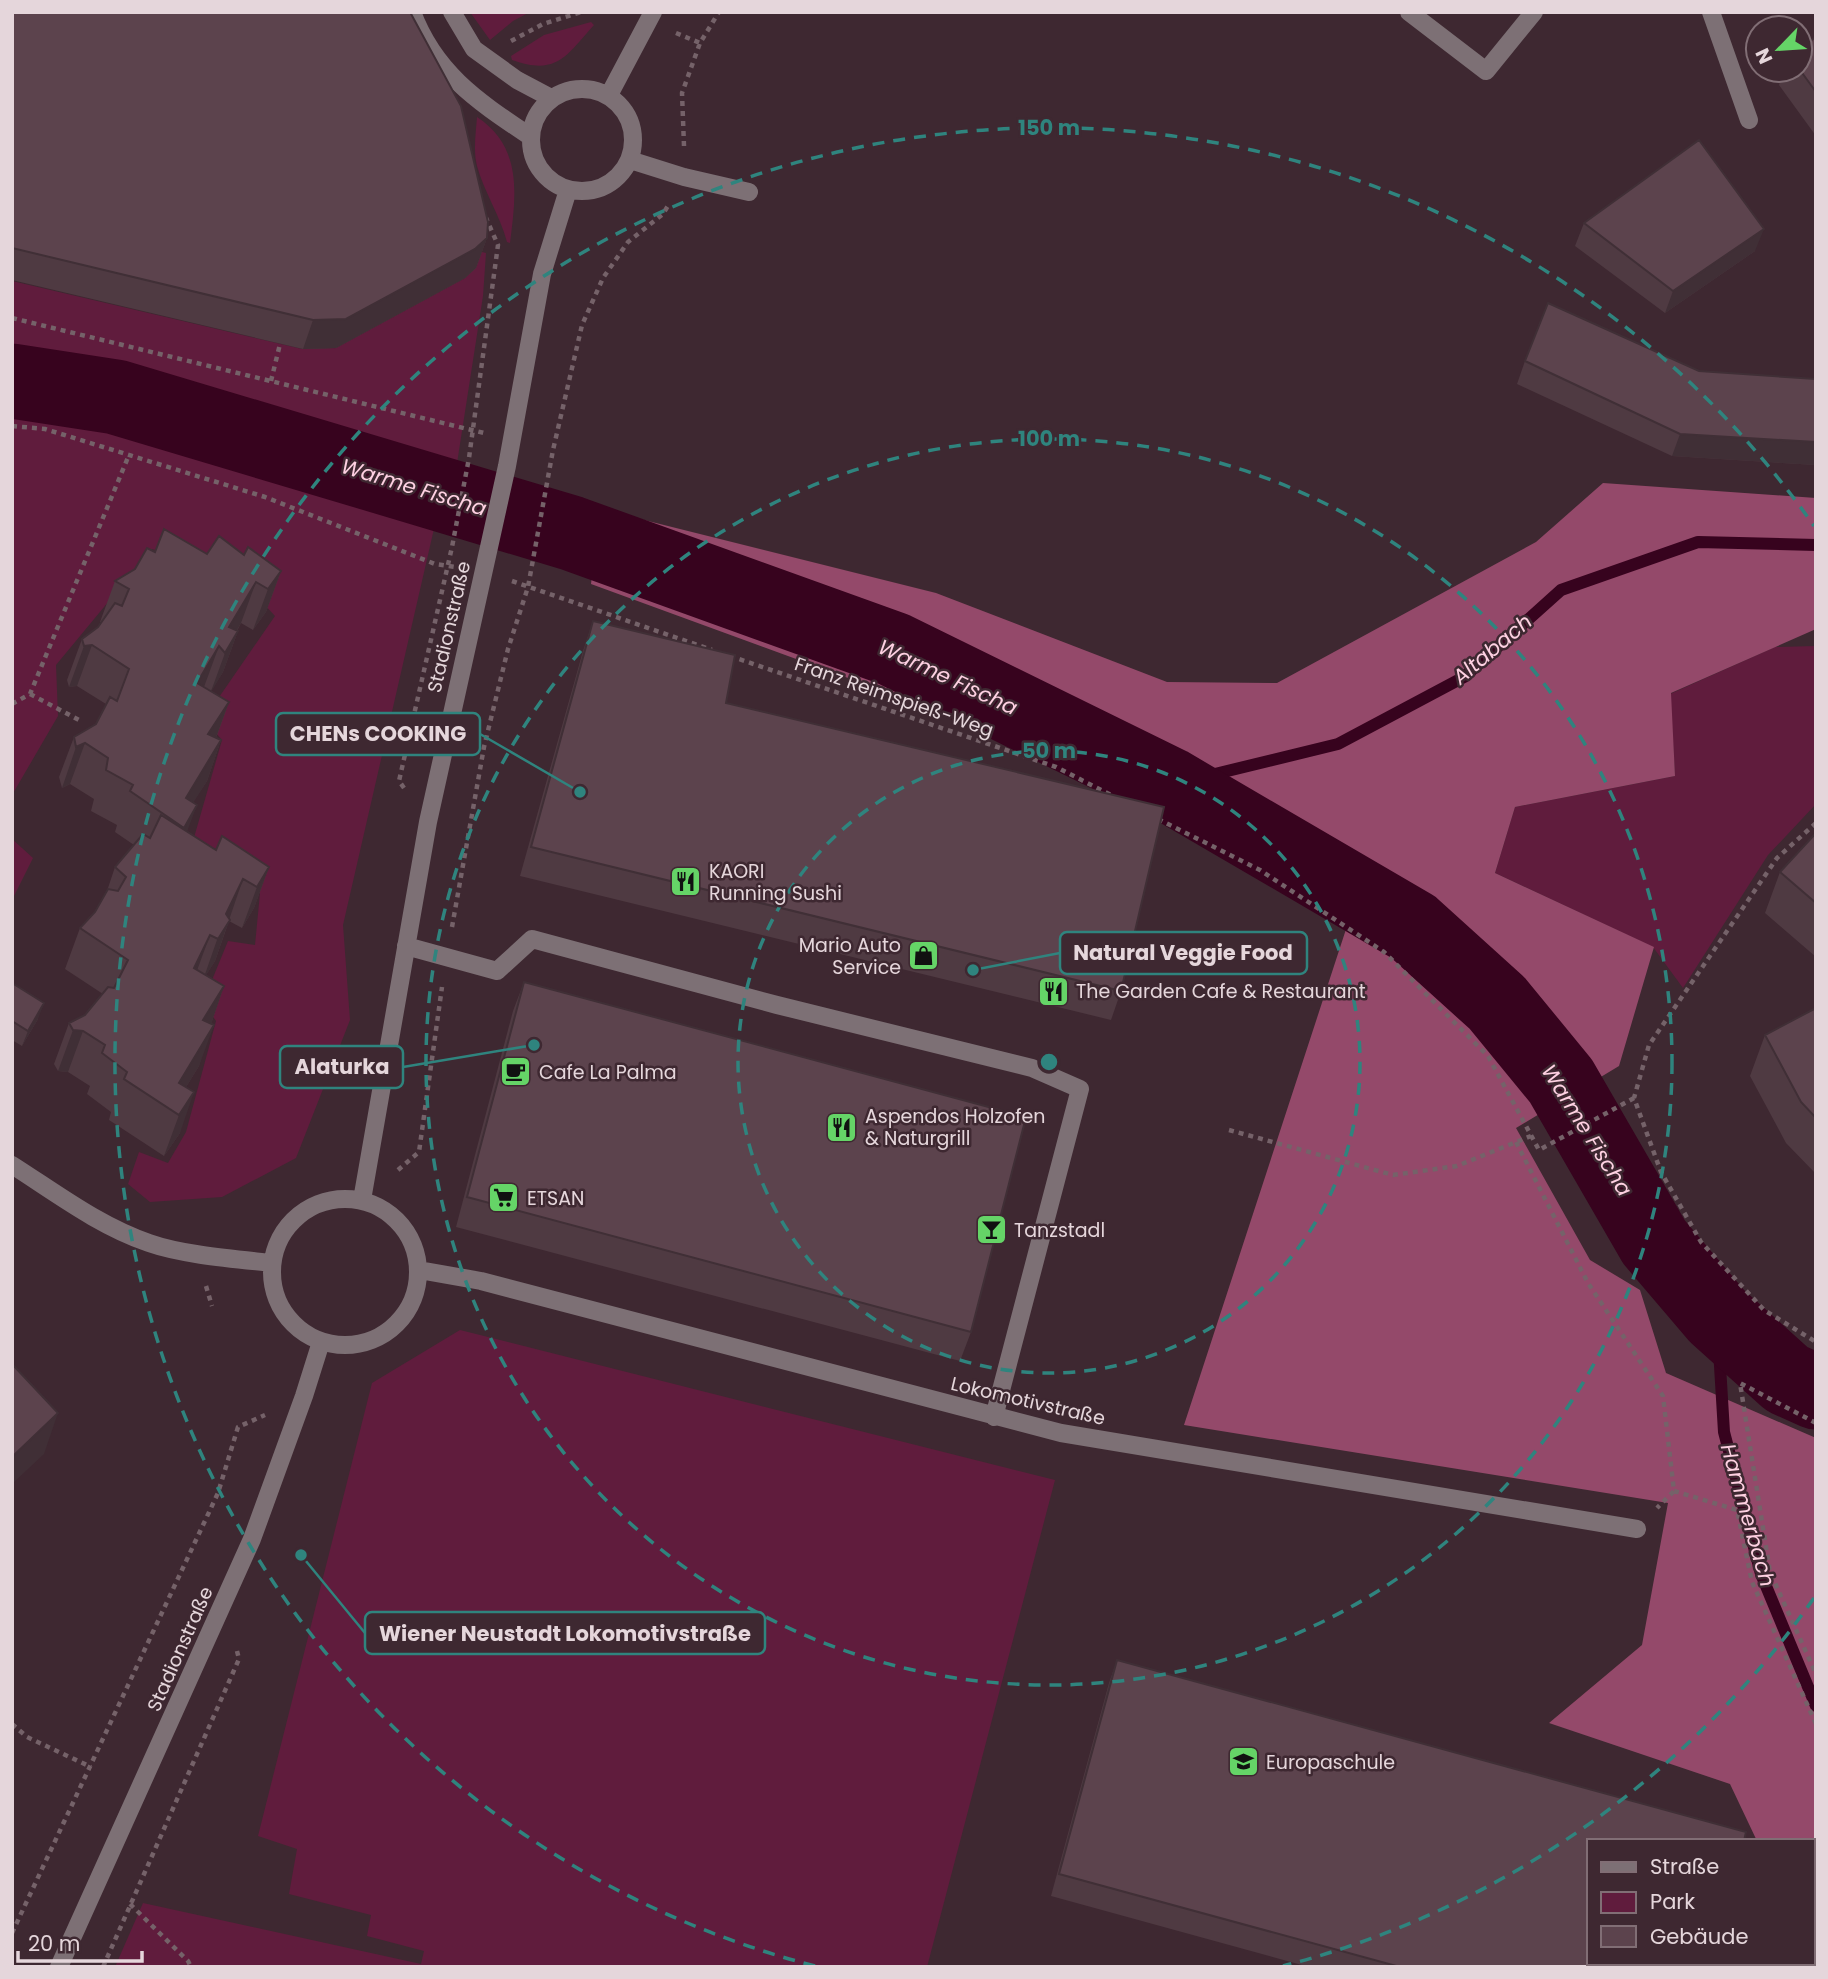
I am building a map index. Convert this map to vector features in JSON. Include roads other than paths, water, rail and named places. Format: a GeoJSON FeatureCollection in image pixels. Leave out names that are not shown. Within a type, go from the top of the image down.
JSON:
{"type":"FeatureCollection","features":[{"type":"Feature","properties":{"kind":"street"},"geometry":{"type":"LineString","coordinates":[[412,12],[418,28],[446,73],[487,107],[531,138]]}},
{"type":"Feature","properties":{"kind":"street"},"geometry":{"type":"LineString","coordinates":[[452,12],[474,49],[517,80],[551,98]]}},
{"type":"Feature","properties":{"kind":"street"},"geometry":{"type":"LineString","coordinates":[[609,95],[653,12]]}},
{"type":"Feature","properties":{"kind":"street"},"geometry":{"type":"LineString","coordinates":[[1409,12],[1486,71],[1534,12]]}},
{"type":"Feature","properties":{"kind":"street"},"geometry":{"type":"LineString","coordinates":[[1711,12],[1748,120]]}},
{"type":"Feature","properties":{"kind":"street"},"geometry":{"type":"LineString","coordinates":[[590,88],[609,95],[622,108],[631,124],[634,142],[630,160],[620,176],[605,186],[587,192],[568,190],[552,182],[540,170],[533,155],[531,138],[540,109],[551,98],[570,90],[590,88]]}},
{"type":"Feature","properties":{"kind":"street"},"geometry":{"type":"LineString","coordinates":[[630,160],[684,177],[750,192]]}},
{"type":"Feature","properties":{"kind":"street","name":"Stadionstraße"},"geometry":{"type":"LineString","coordinates":[[362,1200],[428,822],[507,466],[542,274],[568,190]]}},
{"type":"Feature","properties":{"kind":"street"},"geometry":{"type":"LineString","coordinates":[[406,946],[498,971],[532,939],[777,1005],[1032,1068],[1080,1089],[994,1417]]}},
{"type":"Feature","properties":{"kind":"street"},"geometry":{"type":"LineString","coordinates":[[12,1165],[94,1217],[149,1244],[272,1263]]}},
{"type":"Feature","properties":{"kind":"street"},"geometry":{"type":"LineString","coordinates":[[343,1198],[362,1200],[382,1209],[402,1225],[415,1250],[418,1270],[415,1295],[394,1325],[371,1341],[344,1345],[321,1342],[299,1329],[284,1313],[274,1291],[272,1263],[280,1238],[293,1220],[314,1205],[343,1198]]}},
{"type":"Feature","properties":{"kind":"street","name":"Lokomotivstraße"},"geometry":{"type":"LineString","coordinates":[[418,1270],[481,1281],[1062,1433],[1637,1529]]}},
{"type":"Feature","properties":{"kind":"street","name":"Stadionstraße"},"geometry":{"type":"LineString","coordinates":[[59,1967],[252,1539],[321,1342]]}},
{"type":"Feature","properties":{"kind":"waterway","name":"Warme Fischa"},"geometry":{"type":"LineString","coordinates":[[12,381],[116,397],[571,533],[893,649],[1170,785],[1413,927],[1497,1003],[1561,1081],[1654,1242],[1717,1316],[1787,1379],[1816,1392]]}},
{"type":"Feature","properties":{"kind":"waterway","name":"Altabach"},"geometry":{"type":"LineString","coordinates":[[1170,785],[1338,744],[1464,677],[1561,590],[1698,542],[1816,545]]}},
{"type":"Feature","properties":{"kind":"waterway","name":"Hammerbach"},"geometry":{"type":"LineString","coordinates":[[1717,1316],[1724,1432],[1761,1574],[1816,1706]]}},
{"type":"Feature","properties":{"kind":"place","name":"CHENs COOKING"},"geometry":{"type":"Point","coordinates":[580,792]}},
{"type":"Feature","properties":{"kind":"place","name":"KAORI Running Sushi"},"geometry":{"type":"Point","coordinates":[686,882]}},
{"type":"Feature","properties":{"kind":"place","name":"Mario Auto Service"},"geometry":{"type":"Point","coordinates":[924,956]}},
{"type":"Feature","properties":{"kind":"place","name":"Natural Veggie Food"},"geometry":{"type":"Point","coordinates":[973,970]}},
{"type":"Feature","properties":{"kind":"place","name":"The Garden Cafe & Restaurant"},"geometry":{"type":"Point","coordinates":[1053,991]}},
{"type":"Feature","properties":{"kind":"place","name":"Alaturka"},"geometry":{"type":"Point","coordinates":[534,1045]}},
{"type":"Feature","properties":{"kind":"place","name":"Cafe La Palma"},"geometry":{"type":"Point","coordinates":[516,1072]}},
{"type":"Feature","properties":{"kind":"place","name":"Aspendos Holzofen & Naturgrill"},"geometry":{"type":"Point","coordinates":[842,1127]}},
{"type":"Feature","properties":{"kind":"place","name":"ETSAN"},"geometry":{"type":"Point","coordinates":[504,1198]}},
{"type":"Feature","properties":{"kind":"place","name":"Tanzstadl"},"geometry":{"type":"Point","coordinates":[991,1230]}},
{"type":"Feature","properties":{"kind":"place","name":"Wiener Neustadt Lokomotivstraße"},"geometry":{"type":"Point","coordinates":[301,1555]}},
{"type":"Feature","properties":{"kind":"place","name":"Europaschule"},"geometry":{"type":"Point","coordinates":[1243,1762]}}]}
